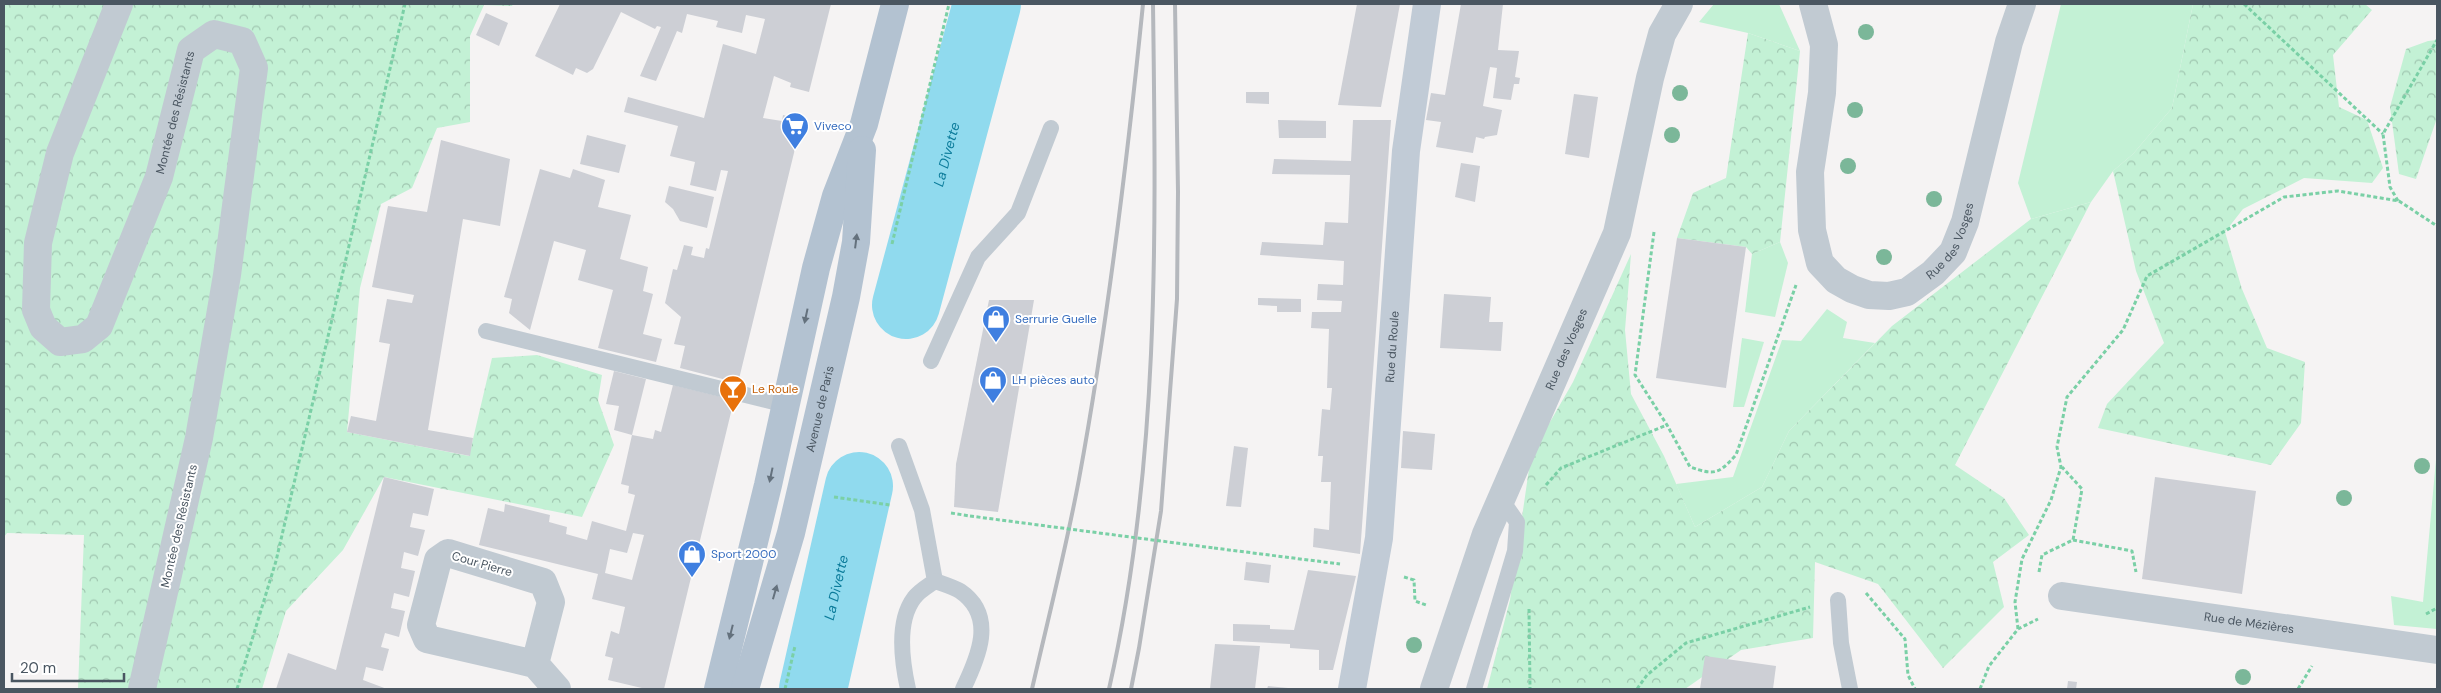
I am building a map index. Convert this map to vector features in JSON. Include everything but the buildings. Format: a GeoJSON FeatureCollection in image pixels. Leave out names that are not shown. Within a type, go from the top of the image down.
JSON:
{"type":"FeatureCollection","features":[{"type":"Feature","properties":{"kind":"main road","name":"Avenue de Paris"},"geometry":{"type":"LineString","coordinates":[[718,689],[786,405],[816,268],[836,196],[864,124],[895,4]]}},
{"type":"Feature","properties":{"kind":"main road","name":"Avenue de Paris"},"geometry":{"type":"LineString","coordinates":[[745,689],[791,533],[846,297],[856,242],[864,124]]}},
{"type":"Feature","properties":{"kind":"street","name":"Montée des Résistants"},"geometry":{"type":"LineString","coordinates":[[119,4],[60,153],[38,243],[36,310],[43,327],[60,342],[83,339],[99,326],[159,177],[191,50],[214,34],[242,41],[254,68],[227,275],[199,438],[142,689]]}},
{"type":"Feature","properties":{"kind":"street","name":"Rue du Roule"},"geometry":{"type":"LineString","coordinates":[[1352,689],[1379,538],[1406,151],[1427,4]]}},
{"type":"Feature","properties":{"kind":"street","name":"Rue des Vosges"},"geometry":{"type":"LineString","coordinates":[[1434,689],[1477,560],[1501,499],[1617,233],[1650,78],[1662,34],[1679,4]]}},
{"type":"Feature","properties":{"kind":"street","name":"Rue des Vosges"},"geometry":{"type":"LineString","coordinates":[[1820,263],[1836,280],[1852,290],[1869,295],[1889,296],[1907,292],[1933,273],[1953,252],[1965,222],[2009,42],[2022,4]]}},
{"type":"Feature","properties":{"kind":"street"},"geometry":{"type":"LineString","coordinates":[[1818,7],[1824,45],[1822,93],[1810,172],[1812,230],[1820,263]]}},
{"type":"Feature","properties":{"kind":"street","name":"Cour Pierre"},"geometry":{"type":"LineString","coordinates":[[448,553],[543,582],[551,602],[535,664],[427,639],[421,625],[438,560],[448,553]]}},
{"type":"Feature","properties":{"kind":"street","name":"Rue de Mézières"},"geometry":{"type":"LineString","coordinates":[[2062,596],[2437,650]]}},
{"type":"Feature","properties":{"kind":"street"},"geometry":{"type":"LineString","coordinates":[[535,664],[557,689]]}},
{"type":"Feature","properties":{"kind":"lane"},"geometry":{"type":"LineString","coordinates":[[931,361],[978,257],[1018,213],[1050,128]]}},
{"type":"Feature","properties":{"kind":"lane"},"geometry":{"type":"LineString","coordinates":[[486,331],[786,405]]}},
{"type":"Feature","properties":{"kind":"lane"},"geometry":{"type":"LineString","coordinates":[[899,446],[922,510],[935,581]]}},
{"type":"Feature","properties":{"kind":"lane"},"geometry":{"type":"LineString","coordinates":[[1474,689],[1515,551],[1517,522],[1501,499]]}},
{"type":"Feature","properties":{"kind":"lane"},"geometry":{"type":"LineString","coordinates":[[908,689],[903,665],[904,617],[914,597],[935,581]]}},
{"type":"Feature","properties":{"kind":"lane"},"geometry":{"type":"LineString","coordinates":[[935,581],[961,592],[979,612],[982,637],[974,665],[963,689]]}},
{"type":"Feature","properties":{"kind":"lane"},"geometry":{"type":"LineString","coordinates":[[1838,600],[1841,643],[1850,689]]}},
{"type":"Feature","properties":{"kind":"path"},"geometry":{"type":"LineString","coordinates":[[237,689],[276,561],[406,4]]}},
{"type":"Feature","properties":{"kind":"path"},"geometry":{"type":"LineString","coordinates":[[2244,4],[2383,134]]}},
{"type":"Feature","properties":{"kind":"path"},"geometry":{"type":"LineString","coordinates":[[2398,201],[2390,188],[2383,134],[2437,40]]}},
{"type":"Feature","properties":{"kind":"path"},"geometry":{"type":"LineString","coordinates":[[2018,629],[2014,602],[2022,559],[2051,500],[2061,467],[2058,447],[2067,397],[2123,330],[2147,276],[2284,197],[2338,191],[2398,201],[2437,226]]}},
{"type":"Feature","properties":{"kind":"path"},"geometry":{"type":"LineString","coordinates":[[1624,203],[1657,214],[1635,375],[1667,424],[1690,467],[1710,473],[1724,468],[1736,455],[1796,284],[1820,263]]}},
{"type":"Feature","properties":{"kind":"path"},"geometry":{"type":"LineString","coordinates":[[1542,489],[1561,468],[1667,424]]}},
{"type":"Feature","properties":{"kind":"path"},"geometry":{"type":"LineString","coordinates":[[2037,578],[2042,555],[2073,540],[2082,489],[2061,467]]}},
{"type":"Feature","properties":{"kind":"path"},"geometry":{"type":"LineString","coordinates":[[830,496],[882,504]]}},
{"type":"Feature","properties":{"kind":"path"},"geometry":{"type":"LineString","coordinates":[[970,516],[1374,568],[1414,580],[1415,601],[1425,606],[1429,602]]}},
{"type":"Feature","properties":{"kind":"path"},"geometry":{"type":"LineString","coordinates":[[1638,689],[1647,675],[1686,644],[1726,630],[1838,600],[1864,591],[1905,639],[1908,675],[1915,689]]}},
{"type":"Feature","properties":{"kind":"path"},"geometry":{"type":"LineString","coordinates":[[1980,689],[1990,666],[2018,629],[2046,616],[2062,596]]}},
{"type":"Feature","properties":{"kind":"path"},"geometry":{"type":"LineString","coordinates":[[1529,600],[1530,689]]}},
{"type":"Feature","properties":{"kind":"green space"},"geometry":{"type":"Polygon","coordinates":[[[4,4],[513,4],[512,6],[484,5],[470,36],[470,122],[437,128],[412,188],[381,204],[360,288],[347,432],[469,456],[492,358],[537,355],[602,375],[598,400],[614,445],[582,517],[384,477],[343,550],[286,611],[262,689],[78,689],[84,535],[7,533],[4,537],[4,4]]]}},
{"type":"Feature","properties":{"kind":"green space"},"geometry":{"type":"Polygon","coordinates":[[[1714,4],[1779,4],[1800,51],[1748,33],[1699,22],[1714,4]]]}},
{"type":"Feature","properties":{"kind":"green space"},"geometry":{"type":"Polygon","coordinates":[[[2061,4],[2193,4],[2172,108],[2133,154],[2113,171],[2091,202],[2031,219],[2018,183],[2061,4]]]}},
{"type":"Feature","properties":{"kind":"green space"},"geometry":{"type":"Polygon","coordinates":[[[2193,4],[2365,4],[2372,10],[2333,55],[2339,107],[2367,120],[2383,168],[2372,183],[2304,178],[2243,209],[2225,232],[2242,289],[2267,348],[2305,362],[2301,423],[2271,465],[2098,428],[2107,404],[2164,343],[2136,271],[2113,171],[2133,154],[2172,108],[2193,4]]]}},
{"type":"Feature","properties":{"kind":"green space"},"geometry":{"type":"Polygon","coordinates":[[[1748,33],[1800,51],[1780,242],[1752,254],[1746,247],[1677,238],[1693,193],[1726,178],[1748,33]]]}},
{"type":"Feature","properties":{"kind":"green space"},"geometry":{"type":"Polygon","coordinates":[[[2437,40],[2437,118],[2416,179],[2399,174],[2390,107],[2406,49],[2428,41],[2437,40]]]}},
{"type":"Feature","properties":{"kind":"green space"},"geometry":{"type":"Polygon","coordinates":[[[2091,202],[1955,465],[2004,498],[2029,535],[1993,562],[2004,607],[1943,668],[1878,584],[1815,562],[1813,638],[1741,650],[1685,689],[1487,689],[1510,600],[1531,455],[1573,382],[1631,254],[1625,330],[1631,394],[1664,456],[1695,527],[1762,487],[1789,431],[1892,326],[2031,219],[2091,202]]]}},
{"type":"Feature","properties":{"kind":"green space"},"geometry":{"type":"Polygon","coordinates":[[[1780,242],[1788,263],[1775,317],[1745,312],[1752,254],[1780,242]]]}},
{"type":"Feature","properties":{"kind":"green space"},"geometry":{"type":"Polygon","coordinates":[[[1827,309],[1847,322],[1843,338],[1875,343],[1789,431],[1762,487],[1695,527],[1676,484],[1733,477],[1782,340],[1801,341],[1827,309]]]}},
{"type":"Feature","properties":{"kind":"green space"},"geometry":{"type":"Polygon","coordinates":[[[1742,338],[1764,342],[1744,407],[1733,407],[1742,338]]]}},
{"type":"Feature","properties":{"kind":"green space"},"geometry":{"type":"Polygon","coordinates":[[[2437,449],[2437,629],[2394,625],[2391,596],[2423,602],[2437,449]]]}},
{"type":"Feature","properties":{"kind":"waterway","name":"La Divette"},"geometry":{"type":"LineString","coordinates":[[906,305],[987,4]]}},
{"type":"Feature","properties":{"kind":"waterway","name":"La Divette"},"geometry":{"type":"LineString","coordinates":[[813,689],[859,486]]}},
{"type":"Feature","properties":{"kind":"railway"},"geometry":{"type":"LineString","coordinates":[[1032,689],[1079,479],[1099,361],[1116,242],[1143,4]]}},
{"type":"Feature","properties":{"kind":"railway"},"geometry":{"type":"LineString","coordinates":[[1109,689],[1126,604],[1138,519],[1146,434],[1154,262],[1153,4]]}},
{"type":"Feature","properties":{"kind":"railway"},"geometry":{"type":"LineString","coordinates":[[1131,689],[1161,511],[1177,299],[1178,192],[1175,4]]}},
{"type":"Feature","properties":{"kind":"place","name":"Viveco"},"geometry":{"type":"Point","coordinates":[795,150]}},
{"type":"Feature","properties":{"kind":"place","name":"Serrurie Guelle"},"geometry":{"type":"Point","coordinates":[996,343]}},
{"type":"Feature","properties":{"kind":"place","name":"LH pièces auto"},"geometry":{"type":"Point","coordinates":[993,404]}},
{"type":"Feature","properties":{"kind":"place","name":"Le Roule"},"geometry":{"type":"Point","coordinates":[733,413]}},
{"type":"Feature","properties":{"kind":"place","name":"Sport 2000"},"geometry":{"type":"Point","coordinates":[692,578]}}]}
